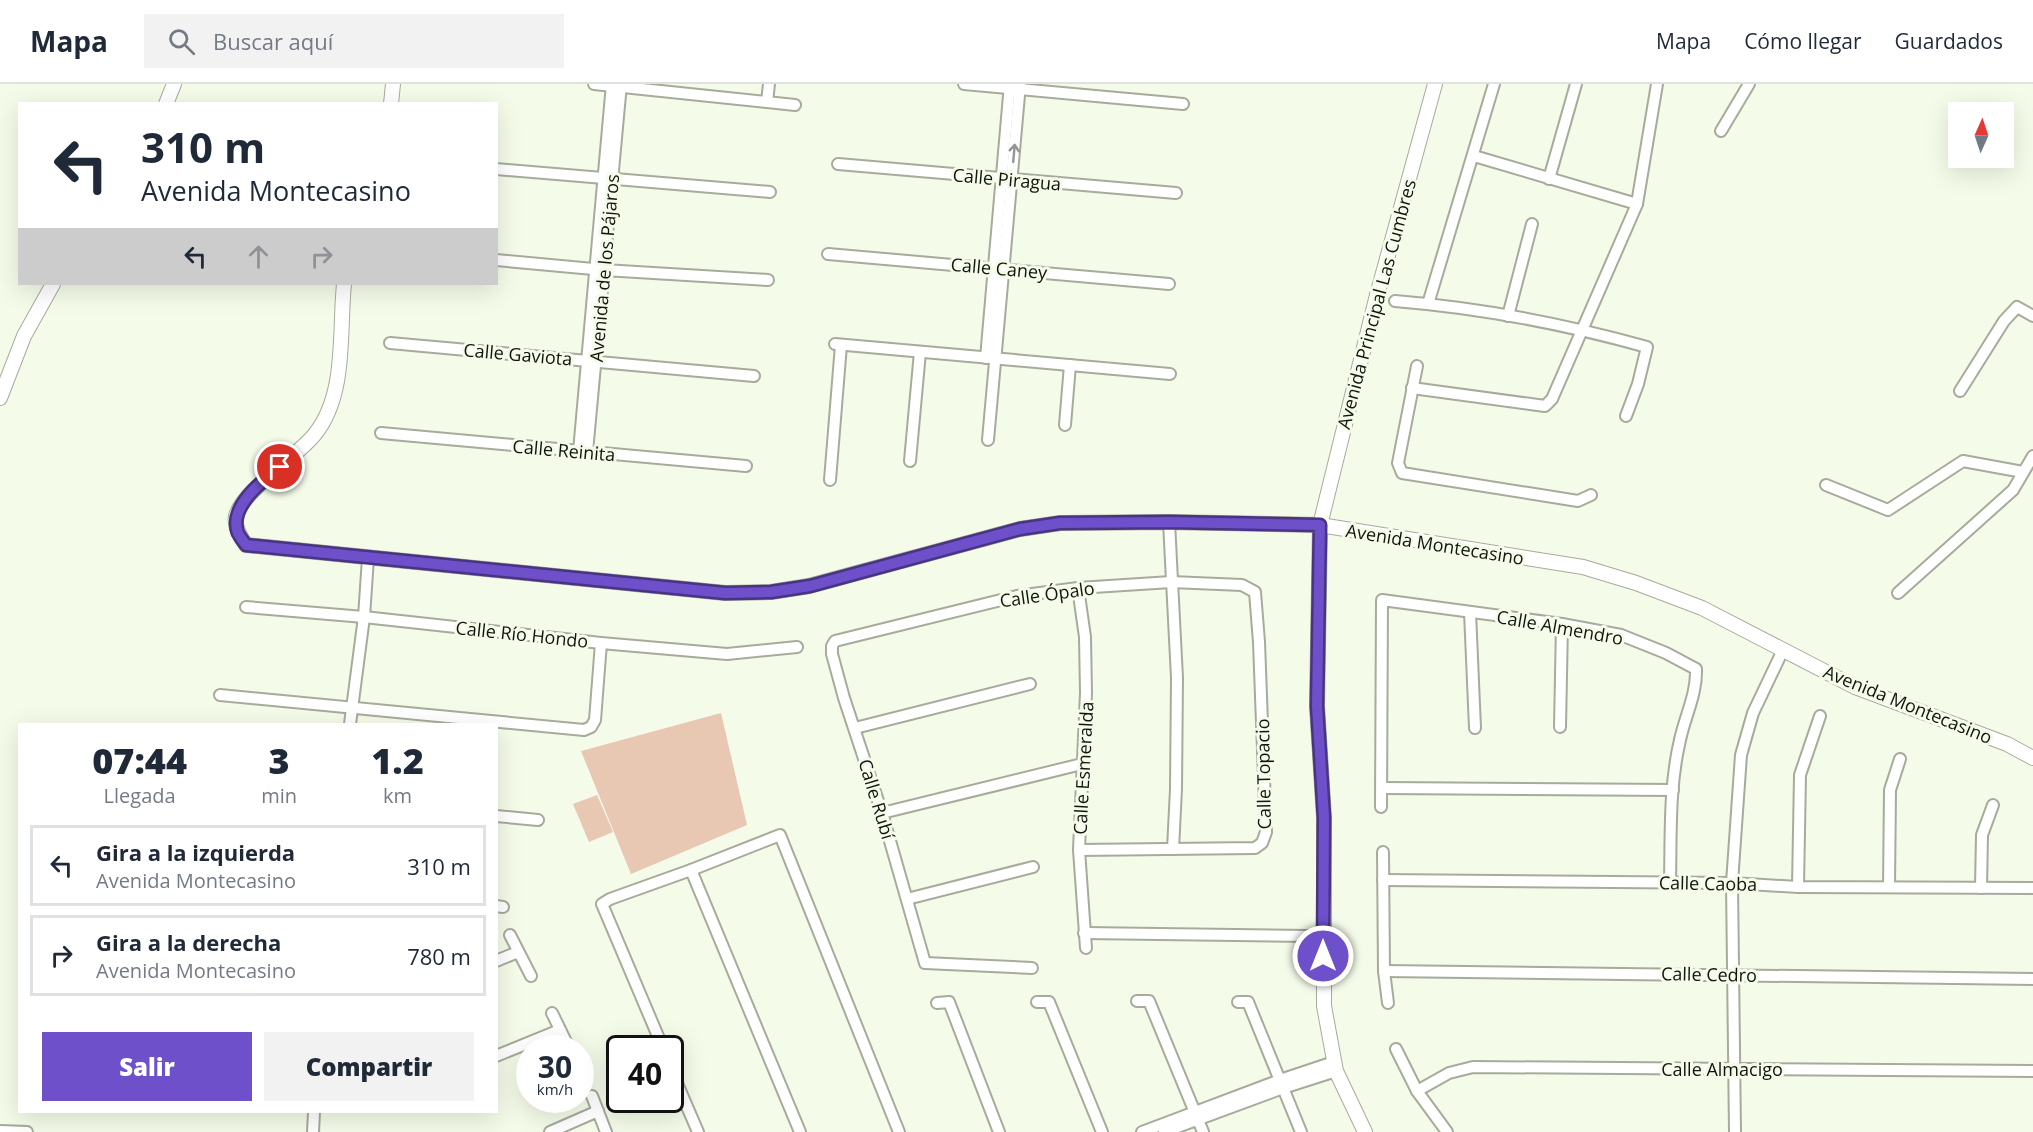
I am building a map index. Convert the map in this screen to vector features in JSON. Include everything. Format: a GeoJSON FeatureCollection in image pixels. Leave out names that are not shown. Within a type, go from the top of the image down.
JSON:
{"type":"FeatureCollection","features":[{"type":"Feature","properties":{"kind":"street"},"geometry":{"type":"LineString","coordinates":[[167,102],[174,84]]}},
{"type":"Feature","properties":{"kind":"street"},"geometry":{"type":"LineString","coordinates":[[391,102],[393,84]]}},
{"type":"Feature","properties":{"kind":"street"},"geometry":{"type":"LineString","coordinates":[[594,84],[795,105]]}},
{"type":"Feature","properties":{"kind":"street"},"geometry":{"type":"LineString","coordinates":[[767,102],[769,84]]}},
{"type":"Feature","properties":{"kind":"street"},"geometry":{"type":"LineString","coordinates":[[964,84],[1015,86],[1183,104]]}},
{"type":"Feature","properties":{"kind":"street","name":"Avenida Principal Las Cumbres"},"geometry":{"type":"LineString","coordinates":[[1365,1132],[1335,1067],[1326,1024],[1323,988],[1324,818],[1317,706],[1320,525],[1379,288],[1435,84]]}},
{"type":"Feature","properties":{"kind":"street"},"geometry":{"type":"LineString","coordinates":[[1428,304],[1494,84]]}},
{"type":"Feature","properties":{"kind":"street"},"geometry":{"type":"LineString","coordinates":[[1549,179],[1576,84]]}},
{"type":"Feature","properties":{"kind":"street"},"geometry":{"type":"LineString","coordinates":[[1412,388],[1545,406],[1552,399],[1637,204],[1657,84]]}},
{"type":"Feature","properties":{"kind":"street"},"geometry":{"type":"LineString","coordinates":[[1721,131],[1749,84]]}},
{"type":"Feature","properties":{"kind":"street","name":"Avenida de los Pájaros"},"geometry":{"type":"LineString","coordinates":[[583,452],[616,85]]}},
{"type":"Feature","properties":{"kind":"street"},"geometry":{"type":"LineString","coordinates":[[988,440],[990,358],[1015,86]]}},
{"type":"Feature","properties":{"kind":"street"},"geometry":{"type":"LineString","coordinates":[[1474,156],[1637,204]]}},
{"type":"Feature","properties":{"kind":"street","name":"Calle Piragua"},"geometry":{"type":"LineString","coordinates":[[838,164],[1176,193]]}},
{"type":"Feature","properties":{"kind":"street"},"geometry":{"type":"LineString","coordinates":[[498,169],[770,192]]}},
{"type":"Feature","properties":{"kind":"street"},"geometry":{"type":"LineString","coordinates":[[1508,316],[1532,224]]}},
{"type":"Feature","properties":{"kind":"street","name":"Calle Caney"},"geometry":{"type":"LineString","coordinates":[[828,254],[1169,284]]}},
{"type":"Feature","properties":{"kind":"street"},"geometry":{"type":"LineString","coordinates":[[498,260],[768,280]]}},
{"type":"Feature","properties":{"kind":"street"},"geometry":{"type":"LineString","coordinates":[[0,398],[24,336],[52,285]]}},
{"type":"Feature","properties":{"kind":"street","name":"Avenida Montecasino"},"geometry":{"type":"LineString","coordinates":[[344,285],[337,381],[332,405],[314,436],[292,458],[268,476],[247,498],[236,515],[238,532],[246,545],[725,593],[771,592],[810,586],[1042,525],[1169,522],[1320,525],[1583,567],[1636,583],[1702,608],[1855,687],[2007,744],[2033,758]]}},
{"type":"Feature","properties":{"kind":"street"},"geometry":{"type":"LineString","coordinates":[[1395,301],[1428,304],[1582,329],[1647,347],[1638,384],[1626,416]]}},
{"type":"Feature","properties":{"kind":"street"},"geometry":{"type":"LineString","coordinates":[[1960,391],[2004,321],[2017,307],[2033,316]]}},
{"type":"Feature","properties":{"kind":"street","name":"Calle Gaviota"},"geometry":{"type":"LineString","coordinates":[[390,343],[754,376]]}},
{"type":"Feature","properties":{"kind":"street"},"geometry":{"type":"LineString","coordinates":[[830,480],[838,345],[1170,374]]}},
{"type":"Feature","properties":{"kind":"street"},"geometry":{"type":"LineString","coordinates":[[910,461],[920,352]]}},
{"type":"Feature","properties":{"kind":"street"},"geometry":{"type":"LineString","coordinates":[[1065,425],[1070,365]]}},
{"type":"Feature","properties":{"kind":"street"},"geometry":{"type":"LineString","coordinates":[[1417,366],[1398,463],[1402,473],[1578,501],[1591,495]]}},
{"type":"Feature","properties":{"kind":"street","name":"Calle Reinita"},"geometry":{"type":"LineString","coordinates":[[381,433],[746,466]]}},
{"type":"Feature","properties":{"kind":"street"},"geometry":{"type":"LineString","coordinates":[[1898,593],[2013,490],[2033,456]]}},
{"type":"Feature","properties":{"kind":"street"},"geometry":{"type":"LineString","coordinates":[[1826,485],[1888,510],[1963,461],[2023,472]]}},
{"type":"Feature","properties":{"kind":"street"},"geometry":{"type":"LineString","coordinates":[[1169,522],[1178,678],[1173,849]]}},
{"type":"Feature","properties":{"kind":"street"},"geometry":{"type":"LineString","coordinates":[[350,723],[364,617],[368,558]]}},
{"type":"Feature","properties":{"kind":"street","name":"Calle Ópalo"},"geometry":{"type":"LineString","coordinates":[[840,639],[1017,596],[1078,588],[1171,582],[1242,585],[1255,592]]}},
{"type":"Feature","properties":{"kind":"street","name":"Calle Esmeralda"},"geometry":{"type":"LineString","coordinates":[[1078,588],[1085,637],[1086,693],[1079,850],[1086,948]]}},
{"type":"Feature","properties":{"kind":"street","name":"Calle Topacio"},"geometry":{"type":"LineString","coordinates":[[1079,850],[1255,848],[1262,843],[1266,836],[1261,684],[1255,592]]}},
{"type":"Feature","properties":{"kind":"street","name":"Calle Almendro"},"geometry":{"type":"LineString","coordinates":[[1382,788],[1382,600],[1562,624],[1621,635],[1666,653],[1696,669],[1696,686],[1679,741],[1673,790],[1670,882]]}},
{"type":"Feature","properties":{"kind":"street","name":"Calle Río Hondo"},"geometry":{"type":"LineString","coordinates":[[246,607],[727,654],[797,647]]}},
{"type":"Feature","properties":{"kind":"street"},"geometry":{"type":"LineString","coordinates":[[1470,612],[1475,728]]}},
{"type":"Feature","properties":{"kind":"street"},"geometry":{"type":"LineString","coordinates":[[1560,727],[1562,624]]}},
{"type":"Feature","properties":{"kind":"street","name":"Calle Rubí"},"geometry":{"type":"LineString","coordinates":[[840,639],[832,646],[832,654],[882,813],[925,963],[1032,968]]}},
{"type":"Feature","properties":{"kind":"street"},"geometry":{"type":"LineString","coordinates":[[220,695],[584,730],[591,727],[595,720],[601,643]]}},
{"type":"Feature","properties":{"kind":"street"},"geometry":{"type":"LineString","coordinates":[[1735,1132],[1732,883],[1741,755],[1753,713],[1783,650]]}},
{"type":"Feature","properties":{"kind":"street"},"geometry":{"type":"LineString","coordinates":[[855,728],[1030,684]]}},
{"type":"Feature","properties":{"kind":"street"},"geometry":{"type":"LineString","coordinates":[[1798,887],[1800,776],[1820,716]]}},
{"type":"Feature","properties":{"kind":"street"},"geometry":{"type":"LineString","coordinates":[[1890,887],[1890,790],[1900,759]]}},
{"type":"Feature","properties":{"kind":"street"},"geometry":{"type":"LineString","coordinates":[[882,813],[1082,764]]}},
{"type":"Feature","properties":{"kind":"street"},"geometry":{"type":"LineString","coordinates":[[1382,807],[1382,788],[1673,790]]}},
{"type":"Feature","properties":{"kind":"street"},"geometry":{"type":"LineString","coordinates":[[1981,888],[1982,835],[1992,805]]}},
{"type":"Feature","properties":{"kind":"street"},"geometry":{"type":"LineString","coordinates":[[498,816],[538,820]]}},
{"type":"Feature","properties":{"kind":"street"},"geometry":{"type":"LineString","coordinates":[[657,1035],[602,904],[610,898],[692,870],[780,835],[899,1132]]}},
{"type":"Feature","properties":{"kind":"street"},"geometry":{"type":"LineString","coordinates":[[1383,852],[1384,971],[1388,1003]]}},
{"type":"Feature","properties":{"kind":"street"},"geometry":{"type":"LineString","coordinates":[[907,899],[1033,867]]}},
{"type":"Feature","properties":{"kind":"street"},"geometry":{"type":"LineString","coordinates":[[692,870],[800,1132]]}},
{"type":"Feature","properties":{"kind":"street","name":"Calle Caoba"},"geometry":{"type":"LineString","coordinates":[[1383,880],[1732,883],[1798,887],[2033,888]]}},
{"type":"Feature","properties":{"kind":"street"},"geometry":{"type":"LineString","coordinates":[[1084,933],[1308,936]]}},
{"type":"Feature","properties":{"kind":"street"},"geometry":{"type":"LineString","coordinates":[[510,935],[531,976]]}},
{"type":"Feature","properties":{"kind":"street"},"geometry":{"type":"LineString","coordinates":[[498,960],[518,951]]}},
{"type":"Feature","properties":{"kind":"street","name":"Calle Cedro"},"geometry":{"type":"LineString","coordinates":[[1384,971],[2033,979]]}},
{"type":"Feature","properties":{"kind":"street"},"geometry":{"type":"LineString","coordinates":[[1137,1001],[1149,1002],[1203,1132]]}},
{"type":"Feature","properties":{"kind":"street"},"geometry":{"type":"LineString","coordinates":[[937,1003],[949,1002],[999,1132]]}},
{"type":"Feature","properties":{"kind":"street"},"geometry":{"type":"LineString","coordinates":[[1037,1002],[1049,1002],[1102,1132]]}},
{"type":"Feature","properties":{"kind":"street"},"geometry":{"type":"LineString","coordinates":[[1238,1002],[1248,1002],[1301,1132]]}},
{"type":"Feature","properties":{"kind":"street"},"geometry":{"type":"LineString","coordinates":[[552,1013],[562,1035]]}},
{"type":"Feature","properties":{"kind":"street"},"geometry":{"type":"LineString","coordinates":[[498,1055],[560,1030]]}},
{"type":"Feature","properties":{"kind":"street"},"geometry":{"type":"LineString","coordinates":[[1396,1049],[1417,1091],[1447,1132]]}},
{"type":"Feature","properties":{"kind":"street"},"geometry":{"type":"LineString","coordinates":[[1142,1132],[1335,1067]]}},
{"type":"Feature","properties":{"kind":"street","name":"Calle Almacigo"},"geometry":{"type":"LineString","coordinates":[[1417,1091],[1449,1073],[1473,1067],[2033,1071]]}},
{"type":"Feature","properties":{"kind":"street"},"geometry":{"type":"LineString","coordinates":[[684,1100],[698,1132]]}},
{"type":"Feature","properties":{"kind":"street"},"geometry":{"type":"LineString","coordinates":[[594,1101],[606,1132]]}},
{"type":"Feature","properties":{"kind":"street"},"geometry":{"type":"LineString","coordinates":[[550,1132],[598,1111]]}},
{"type":"Feature","properties":{"kind":"street"},"geometry":{"type":"LineString","coordinates":[[313,1132],[314,1113]]}},
{"type":"Feature","properties":{"kind":"street"},"geometry":{"type":"LineString","coordinates":[[1164,1132],[1196,1115]]}},
{"type":"Feature","properties":{"kind":"street"},"geometry":{"type":"LineString","coordinates":[[0,1131],[27,1132]]}},
{"type":"Feature","properties":{"kind":"shaded area"},"geometry":{"type":"Polygon","coordinates":[[[721,713],[747,825],[631,874],[581,751],[721,713]]]}},
{"type":"Feature","properties":{"kind":"shaded area"},"geometry":{"type":"Polygon","coordinates":[[[597,795],[613,832],[589,842],[573,804],[597,795]]]}},
{"type":"Feature","properties":{"kind":"route"},"geometry":{"type":"LineString","coordinates":[[280,467],[247,498],[236,515],[238,532],[246,545],[725,593],[771,592],[810,586],[1042,525],[1169,522],[1320,525],[1317,706],[1324,818],[1323,956]]}}]}
